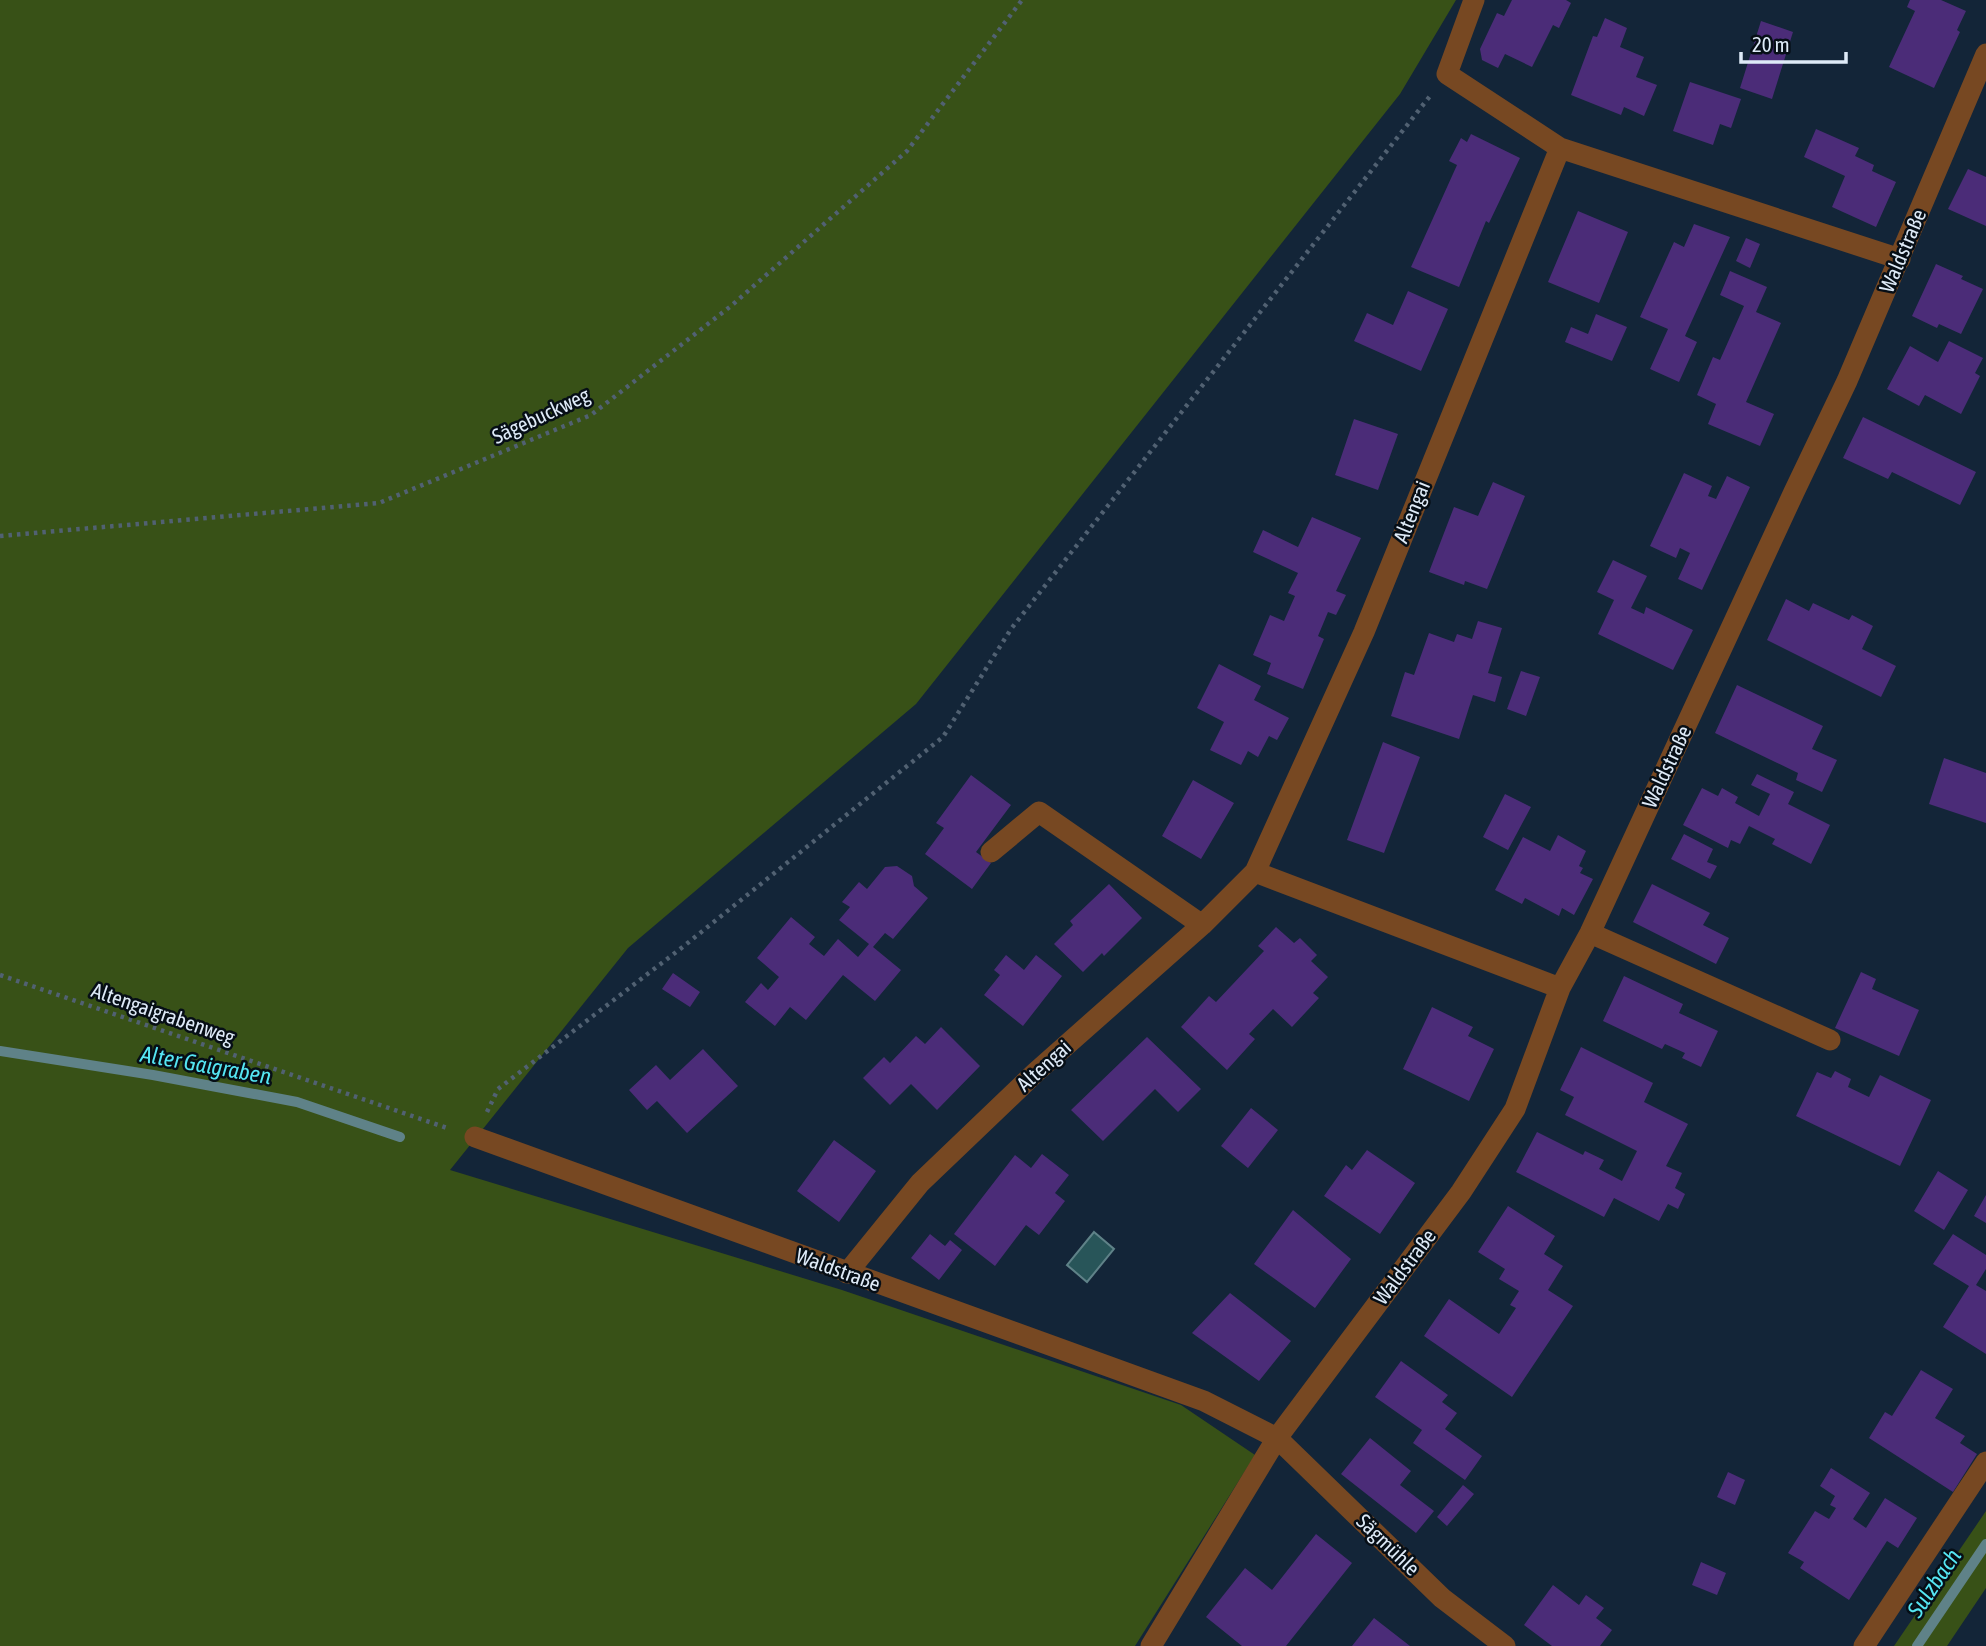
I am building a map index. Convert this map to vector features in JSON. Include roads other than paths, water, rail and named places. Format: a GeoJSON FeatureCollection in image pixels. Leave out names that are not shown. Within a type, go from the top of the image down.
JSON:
{"type":"FeatureCollection","features":[{"type":"Feature","properties":{"kind":"street"},"geometry":{"type":"LineString","coordinates":[[1474,0],[1447,75],[1560,148],[1900,259]]}},
{"type":"Feature","properties":{"kind":"street","name":"Waldstraße"},"geometry":{"type":"LineString","coordinates":[[1151,1646],[1277,1438],[1461,1192],[1515,1109],[1560,988],[1590,933],[1847,381],[1986,54]]}},
{"type":"Feature","properties":{"kind":"street","name":"Altengai"},"geometry":{"type":"LineString","coordinates":[[847,1273],[920,1183],[1036,1072],[1202,925],[1255,872],[1364,632],[1560,148]]}},
{"type":"Feature","properties":{"kind":"street"},"geometry":{"type":"LineString","coordinates":[[991,852],[1039,812],[1202,925]]}},
{"type":"Feature","properties":{"kind":"street"},"geometry":{"type":"LineString","coordinates":[[1255,872],[1560,988]]}},
{"type":"Feature","properties":{"kind":"street"},"geometry":{"type":"LineString","coordinates":[[1590,933],[1830,1040]]}},
{"type":"Feature","properties":{"kind":"street","name":"Waldstraße"},"geometry":{"type":"LineString","coordinates":[[475,1137],[1204,1401],[1277,1438]]}},
{"type":"Feature","properties":{"kind":"street","name":"Sägmühle"},"geometry":{"type":"LineString","coordinates":[[1277,1438],[1442,1598],[1505,1646]]}},
{"type":"Feature","properties":{"kind":"street"},"geometry":{"type":"LineString","coordinates":[[1864,1646],[1986,1462]]}},
{"type":"Feature","properties":{"kind":"waterway","name":"Alter Gaigraben"},"geometry":{"type":"LineString","coordinates":[[0,1051],[153,1075],[297,1102],[400,1137]]}},
{"type":"Feature","properties":{"kind":"waterway","name":"Sulzbach"},"geometry":{"type":"LineString","coordinates":[[1917,1646],[1986,1544]]}}]}
